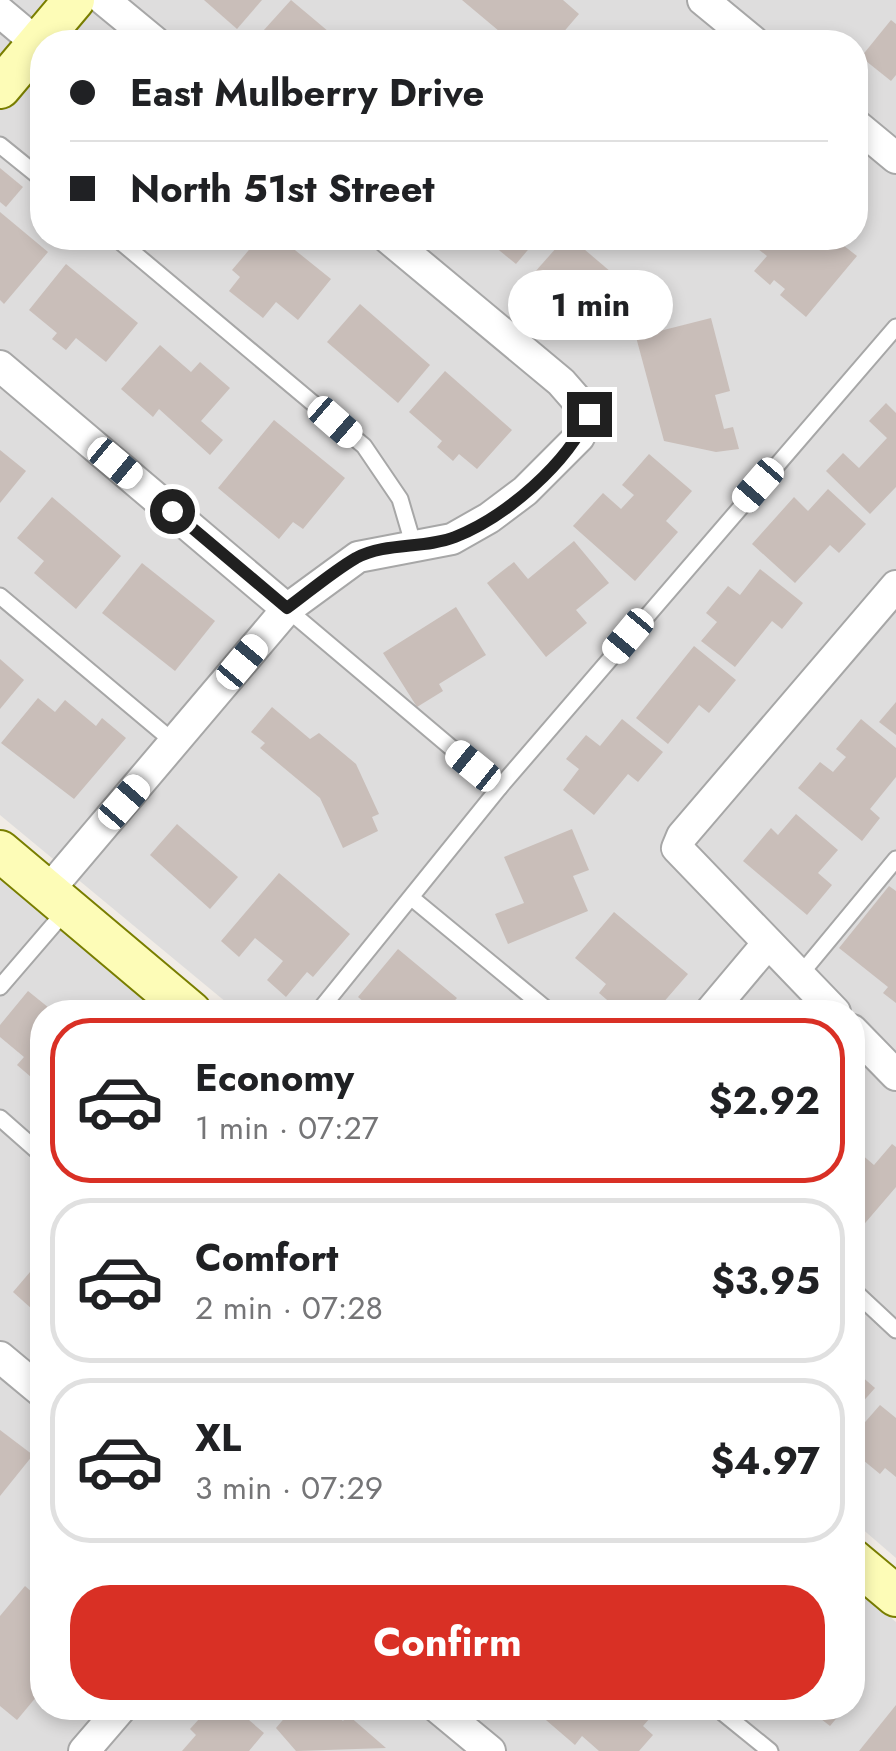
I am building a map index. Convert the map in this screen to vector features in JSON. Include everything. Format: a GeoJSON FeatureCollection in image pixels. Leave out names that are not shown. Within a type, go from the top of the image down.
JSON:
{"type":"FeatureCollection","features":[{"type":"Feature","properties":{"kind":"street"},"geometry":{"type":"LineString","coordinates":[[49,30],[74,0]]}},
{"type":"Feature","properties":{"kind":"street"},"geometry":{"type":"LineString","coordinates":[[104,0],[140,30]]}},
{"type":"Feature","properties":{"kind":"street"},"geometry":{"type":"LineString","coordinates":[[703,0],[739,30]]}},
{"type":"Feature","properties":{"kind":"street"},"geometry":{"type":"LineString","coordinates":[[0,12],[30,36]]}},
{"type":"Feature","properties":{"kind":"street"},"geometry":{"type":"LineString","coordinates":[[0,88],[30,52]]}},
{"type":"Feature","properties":{"kind":"street"},"geometry":{"type":"LineString","coordinates":[[868,135],[896,158]]}},
{"type":"Feature","properties":{"kind":"street"},"geometry":{"type":"LineString","coordinates":[[58,900],[175,743],[287,608],[358,557],[413,543],[452,539],[488,518],[525,491],[579,437],[589,414],[561,382],[402,250]]}},
{"type":"Feature","properties":{"kind":"street"},"geometry":{"type":"LineString","coordinates":[[0,366],[287,608]]}},
{"type":"Feature","properties":{"kind":"street"},"geometry":{"type":"LineString","coordinates":[[823,1000],[676,848],[682,836],[896,586]]}},
{"type":"Feature","properties":{"kind":"street"},"geometry":{"type":"LineString","coordinates":[[0,851],[176,1000]]}},
{"type":"Feature","properties":{"kind":"street"},"geometry":{"type":"LineString","coordinates":[[720,1000],[768,943]]}},
{"type":"Feature","properties":{"kind":"street"},"geometry":{"type":"LineString","coordinates":[[865,1043],[896,1075]]}},
{"type":"Feature","properties":{"kind":"street"},"geometry":{"type":"LineString","coordinates":[[0,1357],[30,1382]]}},
{"type":"Feature","properties":{"kind":"street"},"geometry":{"type":"LineString","coordinates":[[865,1570],[896,1596]]}},
{"type":"Feature","properties":{"kind":"street"},"geometry":{"type":"LineString","coordinates":[[84,1751],[111,1720]]}},
{"type":"Feature","properties":{"kind":"street"},"geometry":{"type":"LineString","coordinates":[[453,1720],[490,1751]]}},
{"type":"Feature","properties":{"kind":"lane"},"geometry":{"type":"LineString","coordinates":[[0,145],[30,169]]}},
{"type":"Feature","properties":{"kind":"lane"},"geometry":{"type":"LineString","coordinates":[[130,250],[364,446],[400,499],[413,543]]}},
{"type":"Feature","properties":{"kind":"lane"},"geometry":{"type":"LineString","coordinates":[[328,1000],[499,788],[896,327]]}},
{"type":"Feature","properties":{"kind":"lane"},"geometry":{"type":"LineString","coordinates":[[0,596],[175,743]]}},
{"type":"Feature","properties":{"kind":"lane"},"geometry":{"type":"LineString","coordinates":[[287,608],[499,788]]}},
{"type":"Feature","properties":{"kind":"lane"},"geometry":{"type":"LineString","coordinates":[[799,976],[896,859]]}},
{"type":"Feature","properties":{"kind":"lane"},"geometry":{"type":"LineString","coordinates":[[412,899],[535,1000]]}},
{"type":"Feature","properties":{"kind":"lane"},"geometry":{"type":"LineString","coordinates":[[0,987],[58,900]]}},
{"type":"Feature","properties":{"kind":"lane"},"geometry":{"type":"LineString","coordinates":[[0,1118],[30,1144]]}},
{"type":"Feature","properties":{"kind":"lane"},"geometry":{"type":"LineString","coordinates":[[865,1301],[896,1330]]}},
{"type":"Feature","properties":{"kind":"lane"},"geometry":{"type":"LineString","coordinates":[[732,1720],[770,1751]]}},
{"type":"Feature","properties":{"kind":"shaded area"},"geometry":{"type":"Polygon","coordinates":[[[0,0],[896,0],[896,1558],[865,1531],[865,1000],[224,1000],[0,815],[0,0]]]}},
{"type":"Feature","properties":{"kind":"shaded area"},"geometry":{"type":"Polygon","coordinates":[[[0,874],[152,1000],[30,1000],[30,1720],[865,1720],[865,1595],[896,1622],[896,1751],[0,1751],[0,874]]]}},
{"type":"Feature","properties":{"kind":"building"},"geometry":{"type":"Polygon","coordinates":[[[204,0],[262,0],[237,29],[204,0]]]}},
{"type":"Feature","properties":{"kind":"building"},"geometry":{"type":"Polygon","coordinates":[[[291,0],[327,30],[264,30],[291,0]]]}},
{"type":"Feature","properties":{"kind":"building"},"geometry":{"type":"Polygon","coordinates":[[[462,0],[563,0],[579,14],[565,30],[498,30],[462,0]]]}},
{"type":"Feature","properties":{"kind":"building"},"geometry":{"type":"Polygon","coordinates":[[[891,20],[896,24],[896,75],[891,81],[868,63],[868,48],[891,20]]]}},
{"type":"Feature","properties":{"kind":"building"},"geometry":{"type":"Polygon","coordinates":[[[0,168],[23,187],[6,207],[0,202],[0,168]]]}},
{"type":"Feature","properties":{"kind":"building"},"geometry":{"type":"Polygon","coordinates":[[[0,212],[30,237],[30,250],[48,252],[4,304],[0,300],[0,212]]]}},
{"type":"Feature","properties":{"kind":"building"},"geometry":{"type":"Polygon","coordinates":[[[249,250],[295,250],[331,279],[298,320],[276,302],[263,318],[229,291],[240,277],[232,270],[249,250]]]}},
{"type":"Feature","properties":{"kind":"building"},"geometry":{"type":"Polygon","coordinates":[[[499,250],[528,250],[516,264],[499,250]]]}},
{"type":"Feature","properties":{"kind":"building"},"geometry":{"type":"Polygon","coordinates":[[[554,250],[585,250],[638,295],[604,334],[534,273],[554,250]]]}},
{"type":"Feature","properties":{"kind":"building"},"geometry":{"type":"Polygon","coordinates":[[[759,250],[849,250],[857,256],[806,317],[780,295],[785,289],[774,280],[770,285],[754,271],[767,256],[759,250]]]}},
{"type":"Feature","properties":{"kind":"building"},"geometry":{"type":"Polygon","coordinates":[[[66,264],[138,323],[106,362],[76,338],[66,350],[52,339],[57,333],[29,310],[66,264]]]}},
{"type":"Feature","properties":{"kind":"building"},"geometry":{"type":"Polygon","coordinates":[[[360,304],[430,365],[398,403],[327,342],[360,304]]]}},
{"type":"Feature","properties":{"kind":"building"},"geometry":{"type":"Polygon","coordinates":[[[711,318],[730,391],[715,395],[724,429],[733,427],[739,449],[716,452],[664,441],[636,337],[711,318]]]}},
{"type":"Feature","properties":{"kind":"building"},"geometry":{"type":"Polygon","coordinates":[[[160,345],[191,372],[200,362],[230,388],[201,421],[223,440],[210,455],[159,409],[153,417],[121,389],[160,345]]]}},
{"type":"Feature","properties":{"kind":"building"},"geometry":{"type":"Polygon","coordinates":[[[445,371],[512,430],[477,469],[459,454],[453,461],[437,447],[442,441],[409,412],[445,371]]]}},
{"type":"Feature","properties":{"kind":"building"},"geometry":{"type":"Polygon","coordinates":[[[886,403],[896,413],[896,487],[870,514],[826,471],[843,453],[859,468],[887,438],[869,421],[886,403]]]}},
{"type":"Feature","properties":{"kind":"building"},"geometry":{"type":"Polygon","coordinates":[[[274,420],[345,478],[303,529],[293,522],[279,539],[218,488],[274,420]]]}},
{"type":"Feature","properties":{"kind":"building"},"geometry":{"type":"Polygon","coordinates":[[[0,450],[26,471],[0,503],[0,450]]]}},
{"type":"Feature","properties":{"kind":"building"},"geometry":{"type":"Polygon","coordinates":[[[649,454],[692,491],[666,521],[678,532],[635,581],[573,526],[603,493],[621,509],[634,495],[622,485],[649,454]]]}},
{"type":"Feature","properties":{"kind":"building"},"geometry":{"type":"Polygon","coordinates":[[[828,489],[866,524],[839,553],[830,545],[795,583],[752,544],[794,497],[808,511],[828,489]]]}},
{"type":"Feature","properties":{"kind":"building"},"geometry":{"type":"Polygon","coordinates":[[[52,497],[121,556],[76,609],[34,573],[44,561],[17,538],[52,497]]]}},
{"type":"Feature","properties":{"kind":"building"},"geometry":{"type":"Polygon","coordinates":[[[574,541],[609,583],[576,610],[587,623],[546,657],[487,583],[514,562],[528,579],[574,541]]]}},
{"type":"Feature","properties":{"kind":"building"},"geometry":{"type":"Polygon","coordinates":[[[142,563],[215,621],[175,671],[102,613],[142,563]]]}},
{"type":"Feature","properties":{"kind":"building"},"geometry":{"type":"Polygon","coordinates":[[[760,569],[803,603],[782,629],[772,621],[735,667],[701,641],[717,622],[706,613],[728,586],[740,595],[760,569]]]}},
{"type":"Feature","properties":{"kind":"building"},"geometry":{"type":"Polygon","coordinates":[[[456,607],[486,655],[439,684],[443,691],[417,707],[383,653],[456,607]]]}},
{"type":"Feature","properties":{"kind":"building"},"geometry":{"type":"Polygon","coordinates":[[[694,646],[736,680],[709,713],[699,705],[668,744],[636,718],[694,646]]]}},
{"type":"Feature","properties":{"kind":"building"},"geometry":{"type":"Polygon","coordinates":[[[0,659],[24,680],[0,709],[0,659]]]}},
{"type":"Feature","properties":{"kind":"building"},"geometry":{"type":"Polygon","coordinates":[[[38,698],[55,712],[65,700],[96,726],[102,718],[126,738],[74,799],[1,743],[38,698]]]}},
{"type":"Feature","properties":{"kind":"building"},"geometry":{"type":"Polygon","coordinates":[[[896,702],[896,735],[879,722],[896,702]]]}},
{"type":"Feature","properties":{"kind":"building"},"geometry":{"type":"Polygon","coordinates":[[[272,707],[310,739],[319,733],[356,764],[379,814],[372,817],[378,831],[343,848],[320,798],[260,748],[265,743],[251,732],[272,707]]]}},
{"type":"Feature","properties":{"kind":"building"},"geometry":{"type":"Polygon","coordinates":[[[622,719],[663,752],[638,782],[628,774],[594,815],[563,790],[579,769],[566,759],[586,735],[600,746],[622,719]]]}},
{"type":"Feature","properties":{"kind":"building"},"geometry":{"type":"Polygon","coordinates":[[[861,719],[896,748],[896,777],[870,809],[880,818],[862,841],[798,788],[820,762],[833,772],[846,757],[836,749],[861,719]]]}},
{"type":"Feature","properties":{"kind":"building"},"geometry":{"type":"Polygon","coordinates":[[[796,814],[838,850],[818,873],[832,885],[807,915],[743,861],[771,828],[778,835],[796,814]]]}},
{"type":"Feature","properties":{"kind":"building"},"geometry":{"type":"Polygon","coordinates":[[[177,824],[238,877],[210,909],[150,855],[177,824]]]}},
{"type":"Feature","properties":{"kind":"building"},"geometry":{"type":"Polygon","coordinates":[[[572,829],[589,870],[573,876],[588,911],[508,944],[495,914],[524,903],[504,857],[572,829]]]}},
{"type":"Feature","properties":{"kind":"building"},"geometry":{"type":"Polygon","coordinates":[[[279,873],[350,934],[313,977],[307,972],[286,997],[267,980],[283,961],[255,938],[239,957],[221,941],[279,873]]]}},
{"type":"Feature","properties":{"kind":"building"},"geometry":{"type":"Polygon","coordinates":[[[889,886],[896,891],[896,1003],[883,993],[888,987],[839,948],[889,886]]]}},
{"type":"Feature","properties":{"kind":"building"},"geometry":{"type":"Polygon","coordinates":[[[614,912],[688,974],[665,1000],[607,1000],[599,993],[606,984],[575,958],[614,912]]]}},
{"type":"Feature","properties":{"kind":"building"},"geometry":{"type":"Polygon","coordinates":[[[398,949],[457,998],[362,1000],[358,997],[398,949]]]}},
{"type":"Feature","properties":{"kind":"building"},"geometry":{"type":"Polygon","coordinates":[[[28,991],[39,1000],[30,1000],[30,1076],[17,1065],[24,1057],[0,1037],[0,1025],[28,991]]]}},
{"type":"Feature","properties":{"kind":"building"},"geometry":{"type":"Polygon","coordinates":[[[892,1144],[896,1147],[896,1187],[865,1223],[865,1157],[874,1165],[892,1144]]]}},
{"type":"Feature","properties":{"kind":"building"},"geometry":{"type":"Polygon","coordinates":[[[30,1272],[30,1307],[13,1292],[30,1272]]]}},
{"type":"Feature","properties":{"kind":"building"},"geometry":{"type":"Polygon","coordinates":[[[865,1379],[875,1388],[865,1399],[865,1379]]]}},
{"type":"Feature","properties":{"kind":"building"},"geometry":{"type":"Polygon","coordinates":[[[880,1405],[896,1418],[896,1477],[885,1468],[880,1474],[865,1462],[865,1422],[880,1405]]]}},
{"type":"Feature","properties":{"kind":"building"},"geometry":{"type":"Polygon","coordinates":[[[0,1430],[30,1453],[30,1459],[0,1496],[0,1430]]]}},
{"type":"Feature","properties":{"kind":"building"},"geometry":{"type":"Polygon","coordinates":[[[25,1586],[30,1590],[30,1704],[17,1720],[0,1706],[0,1616],[25,1586]]]}},
{"type":"Feature","properties":{"kind":"building"},"geometry":{"type":"Polygon","coordinates":[[[896,1705],[896,1751],[859,1751],[896,1705]]]}},
{"type":"Feature","properties":{"kind":"building"},"geometry":{"type":"Polygon","coordinates":[[[198,1720],[249,1720],[264,1733],[249,1751],[182,1751],[196,1735],[190,1729],[198,1720]]]}},
{"type":"Feature","properties":{"kind":"building"},"geometry":{"type":"Polygon","coordinates":[[[283,1720],[354,1720],[386,1748],[296,1751],[276,1728],[283,1720]]]}},
{"type":"Feature","properties":{"kind":"building"},"geometry":{"type":"Polygon","coordinates":[[[546,1720],[648,1720],[643,1726],[653,1735],[639,1751],[599,1751],[582,1736],[575,1745],[546,1720]]]}},
{"type":"Feature","properties":{"kind":"route"},"geometry":{"type":"LineString","coordinates":[[172,511],[287,608],[358,557],[413,543],[452,539],[488,518],[525,491],[579,437],[589,414]]}}]}
